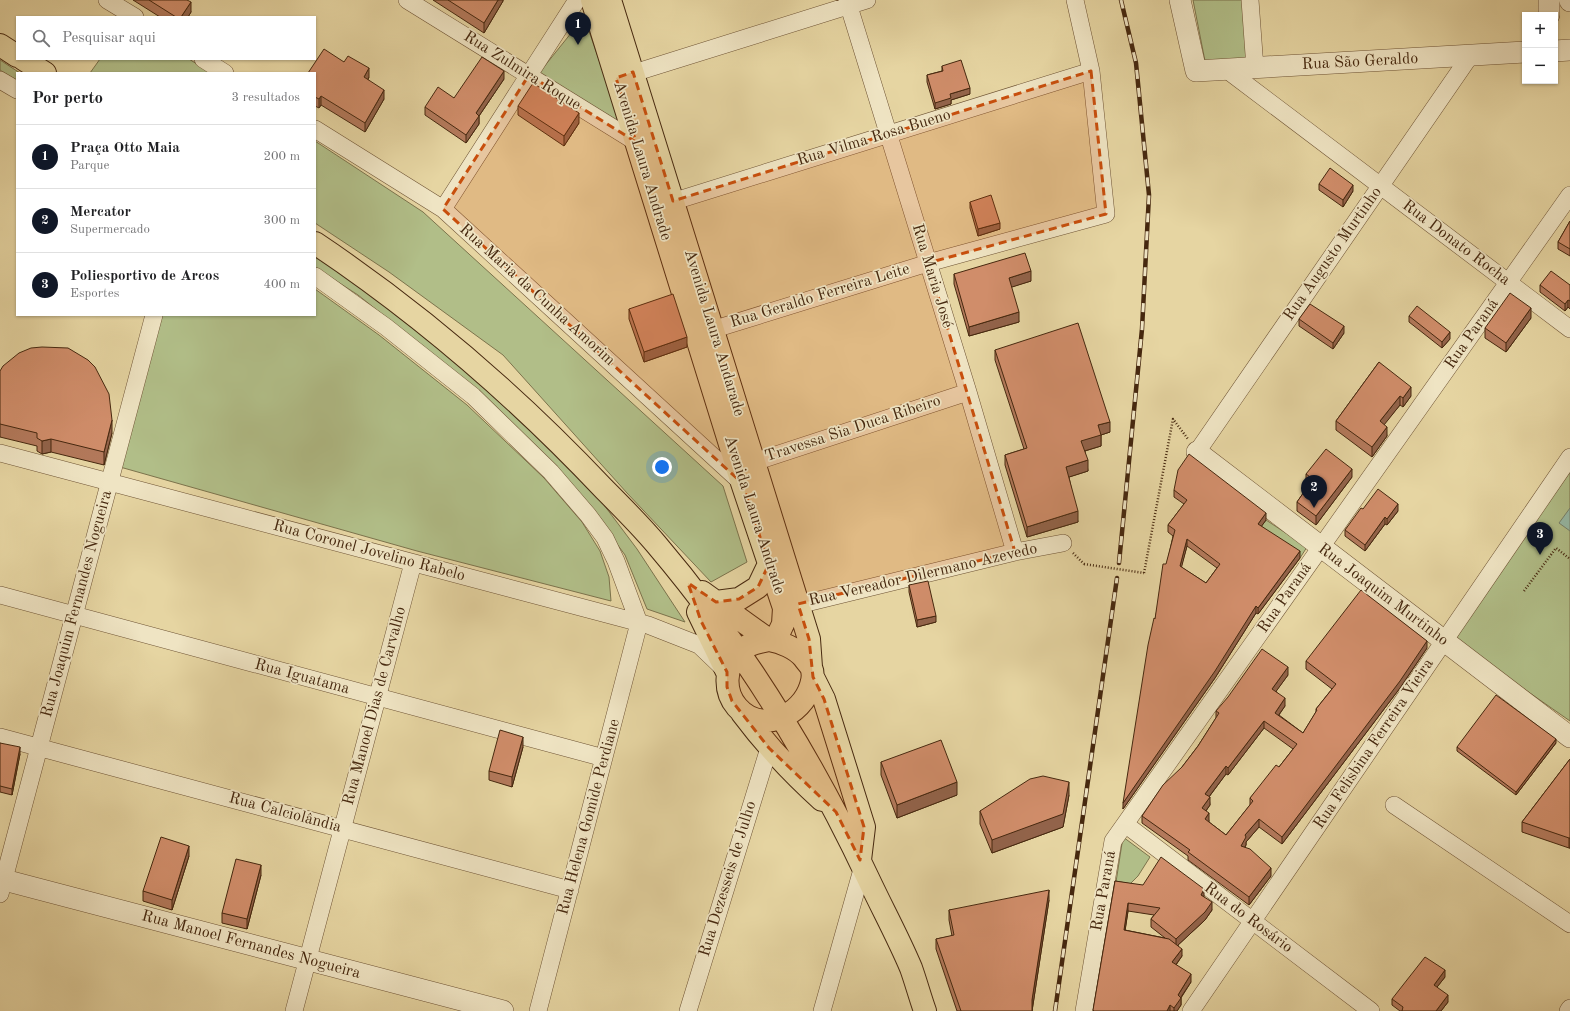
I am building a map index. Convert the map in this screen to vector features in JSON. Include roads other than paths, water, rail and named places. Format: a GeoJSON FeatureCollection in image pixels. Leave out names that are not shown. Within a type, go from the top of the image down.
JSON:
{"type":"FeatureCollection","features":[{"type":"Feature","properties":{"kind":"main road","name":"Avenida Laura Andrade"},"geometry":{"type":"LineString","coordinates":[[592,0],[625,75],[636,142],[665,204]]}},
{"type":"Feature","properties":{"kind":"main road","name":"Avenida Laura Andarade"},"geometry":{"type":"LineString","coordinates":[[610,0],[625,75],[745,471],[791,606],[809,639],[812,672]]}},
{"type":"Feature","properties":{"kind":"main road"},"geometry":{"type":"LineString","coordinates":[[0,45],[16,55]]}},
{"type":"Feature","properties":{"kind":"main road"},"geometry":{"type":"LineString","coordinates":[[25,60],[43,72]]}},
{"type":"Feature","properties":{"kind":"main road"},"geometry":{"type":"LineString","coordinates":[[316,244],[366,277],[485,372],[576,460],[655,542],[688,583],[739,652],[836,812],[910,968],[925,1011]]}},
{"type":"Feature","properties":{"kind":"main road","name":"Avenida Laura Andrade"},"geometry":{"type":"LineString","coordinates":[[745,471],[769,564],[791,606],[783,624],[772,640]]}},
{"type":"Feature","properties":{"kind":"main road"},"geometry":{"type":"LineString","coordinates":[[716,602],[739,599],[758,588],[769,564]]}},
{"type":"Feature","properties":{"kind":"main road"},"geometry":{"type":"LineString","coordinates":[[688,583],[772,640],[789,646],[801,654],[812,672],[824,699],[864,827],[861,863]]}},
{"type":"Feature","properties":{"kind":"main road"},"geometry":{"type":"LineString","coordinates":[[688,583],[700,621],[727,672],[727,687],[732,701],[769,748],[798,779],[836,812]]}},
{"type":"Feature","properties":{"kind":"main road"},"geometry":{"type":"LineString","coordinates":[[727,672],[739,652],[752,643],[772,640]]}},
{"type":"Feature","properties":{"kind":"main road"},"geometry":{"type":"LineString","coordinates":[[742,713],[761,721],[781,719],[796,710],[808,695],[812,672]]}},
{"type":"Feature","properties":{"kind":"street","name":"Rua Zulmira Roque"},"geometry":{"type":"LineString","coordinates":[[407,0],[636,142]]}},
{"type":"Feature","properties":{"kind":"street"},"geometry":{"type":"LineString","coordinates":[[443,209],[577,0]]}},
{"type":"Feature","properties":{"kind":"street"},"geometry":{"type":"LineString","coordinates":[[625,75],[848,3],[867,0]]}},
{"type":"Feature","properties":{"kind":"street"},"geometry":{"type":"LineString","coordinates":[[1075,0],[1091,71]]}},
{"type":"Feature","properties":{"kind":"street","name":"Rua São Geraldo"},"geometry":{"type":"LineString","coordinates":[[1180,0],[1196,72],[1522,52]]}},
{"type":"Feature","properties":{"kind":"street"},"geometry":{"type":"LineString","coordinates":[[1250,0],[1255,68]]}},
{"type":"Feature","properties":{"kind":"street"},"geometry":{"type":"LineString","coordinates":[[1548,0],[1549,12]]}},
{"type":"Feature","properties":{"kind":"street","name":"Rua Maria José"},"geometry":{"type":"LineString","coordinates":[[848,3],[968,392],[1015,552]]}},
{"type":"Feature","properties":{"kind":"street"},"geometry":{"type":"LineString","coordinates":[[117,6],[134,16]]}},
{"type":"Feature","properties":{"kind":"street"},"geometry":{"type":"LineString","coordinates":[[1558,51],[1570,50]]}},
{"type":"Feature","properties":{"kind":"street","name":"Rua Augusto Murtinho"},"geometry":{"type":"LineString","coordinates":[[1197,452],[1470,56]]}},
{"type":"Feature","properties":{"kind":"street"},"geometry":{"type":"LineString","coordinates":[[205,60],[223,72]]}},
{"type":"Feature","properties":{"kind":"street","name":"Rua Donato Rocha"},"geometry":{"type":"LineString","coordinates":[[1227,70],[1570,329]]}},
{"type":"Feature","properties":{"kind":"street","name":"Rua Vilma Rosa Bueno"},"geometry":{"type":"LineString","coordinates":[[665,204],[1091,71]]}},
{"type":"Feature","properties":{"kind":"street","name":"Rua Geraldo Ferreira Leite"},"geometry":{"type":"LineString","coordinates":[[704,332],[928,263],[1106,214],[1091,71]]}},
{"type":"Feature","properties":{"kind":"street"},"geometry":{"type":"LineString","coordinates":[[0,80],[16,89]]}},
{"type":"Feature","properties":{"kind":"street","name":"Rua Maria da Cunha Amorim"},"geometry":{"type":"LineString","coordinates":[[316,130],[443,209],[745,471]]}},
{"type":"Feature","properties":{"kind":"street","name":"Rua Paraná"},"geometry":{"type":"LineString","coordinates":[[1084,1011],[1113,841],[1570,195]]}},
{"type":"Feature","properties":{"kind":"street"},"geometry":{"type":"LineString","coordinates":[[316,277],[386,327],[474,396],[550,472],[588,514],[605,538],[616,561],[639,623]]}},
{"type":"Feature","properties":{"kind":"street","name":"Rua Joaquim Fernandes Nogueira"},"geometry":{"type":"LineString","coordinates":[[1,884],[154,316]]}},
{"type":"Feature","properties":{"kind":"street","name":"Travessa Sia Duca Ribeiro"},"geometry":{"type":"LineString","coordinates":[[745,471],[968,392]]}},
{"type":"Feature","properties":{"kind":"street","name":"Rua Coronel Jovelino Rabelo"},"geometry":{"type":"LineString","coordinates":[[0,452],[639,623],[699,645],[727,672]]}},
{"type":"Feature","properties":{"kind":"street","name":"Rua Joaquim Murtinho"},"geometry":{"type":"LineString","coordinates":[[1197,452],[1570,737]]}},
{"type":"Feature","properties":{"kind":"street","name":"Rua Felisbina Ferreira Vieira"},"geometry":{"type":"LineString","coordinates":[[1191,1011],[1570,457]]}},
{"type":"Feature","properties":{"kind":"street","name":"Rua Vereador Dilermano Azevedo"},"geometry":{"type":"LineString","coordinates":[[791,606],[1015,552],[1063,543]]}},
{"type":"Feature","properties":{"kind":"street","name":"Rua Manoel Dias de Carvalho"},"geometry":{"type":"LineString","coordinates":[[294,1011],[413,563]]}},
{"type":"Feature","properties":{"kind":"street","name":"Rua Iguatama"},"geometry":{"type":"LineString","coordinates":[[0,595],[604,758]]}},
{"type":"Feature","properties":{"kind":"street","name":"Rua Helena Gomide Perdiane"},"geometry":{"type":"LineString","coordinates":[[538,1011],[639,623]]}},
{"type":"Feature","properties":{"kind":"street","name":"Rua Calciolândia"},"geometry":{"type":"LineString","coordinates":[[0,737],[570,890]]}},
{"type":"Feature","properties":{"kind":"street","name":"Rua Dezesseis de Julho"},"geometry":{"type":"LineString","coordinates":[[688,1011],[769,748]]}},
{"type":"Feature","properties":{"kind":"street"},"geometry":{"type":"LineString","coordinates":[[1394,805],[1570,924]]}},
{"type":"Feature","properties":{"kind":"street","name":"Rua do Rosário"},"geometry":{"type":"LineString","coordinates":[[1125,824],[1371,1011]]}},
{"type":"Feature","properties":{"kind":"street"},"geometry":{"type":"LineString","coordinates":[[822,1011],[861,863]]}},
{"type":"Feature","properties":{"kind":"street","name":"Rua Manoel Fernandes Nogueira"},"geometry":{"type":"LineString","coordinates":[[1,884],[308,960],[503,1011]]}},
{"type":"Feature","properties":{"kind":"railway"},"geometry":{"type":"LineString","coordinates":[[1119,563],[1142,329],[1149,195],[1136,63],[1121,0]]}},
{"type":"Feature","properties":{"kind":"railway"},"geometry":{"type":"LineString","coordinates":[[1055,1011],[1117,578]]}},
{"type":"Feature","properties":{"kind":"place","name":"Praça Otto Maia"},"geometry":{"type":"Point","coordinates":[578,45]}},
{"type":"Feature","properties":{"kind":"place","name":"Mercator"},"geometry":{"type":"Point","coordinates":[1314,508]}},
{"type":"Feature","properties":{"kind":"place","name":"Poliesportivo de Arcos"},"geometry":{"type":"Point","coordinates":[1540,555]}}]}
